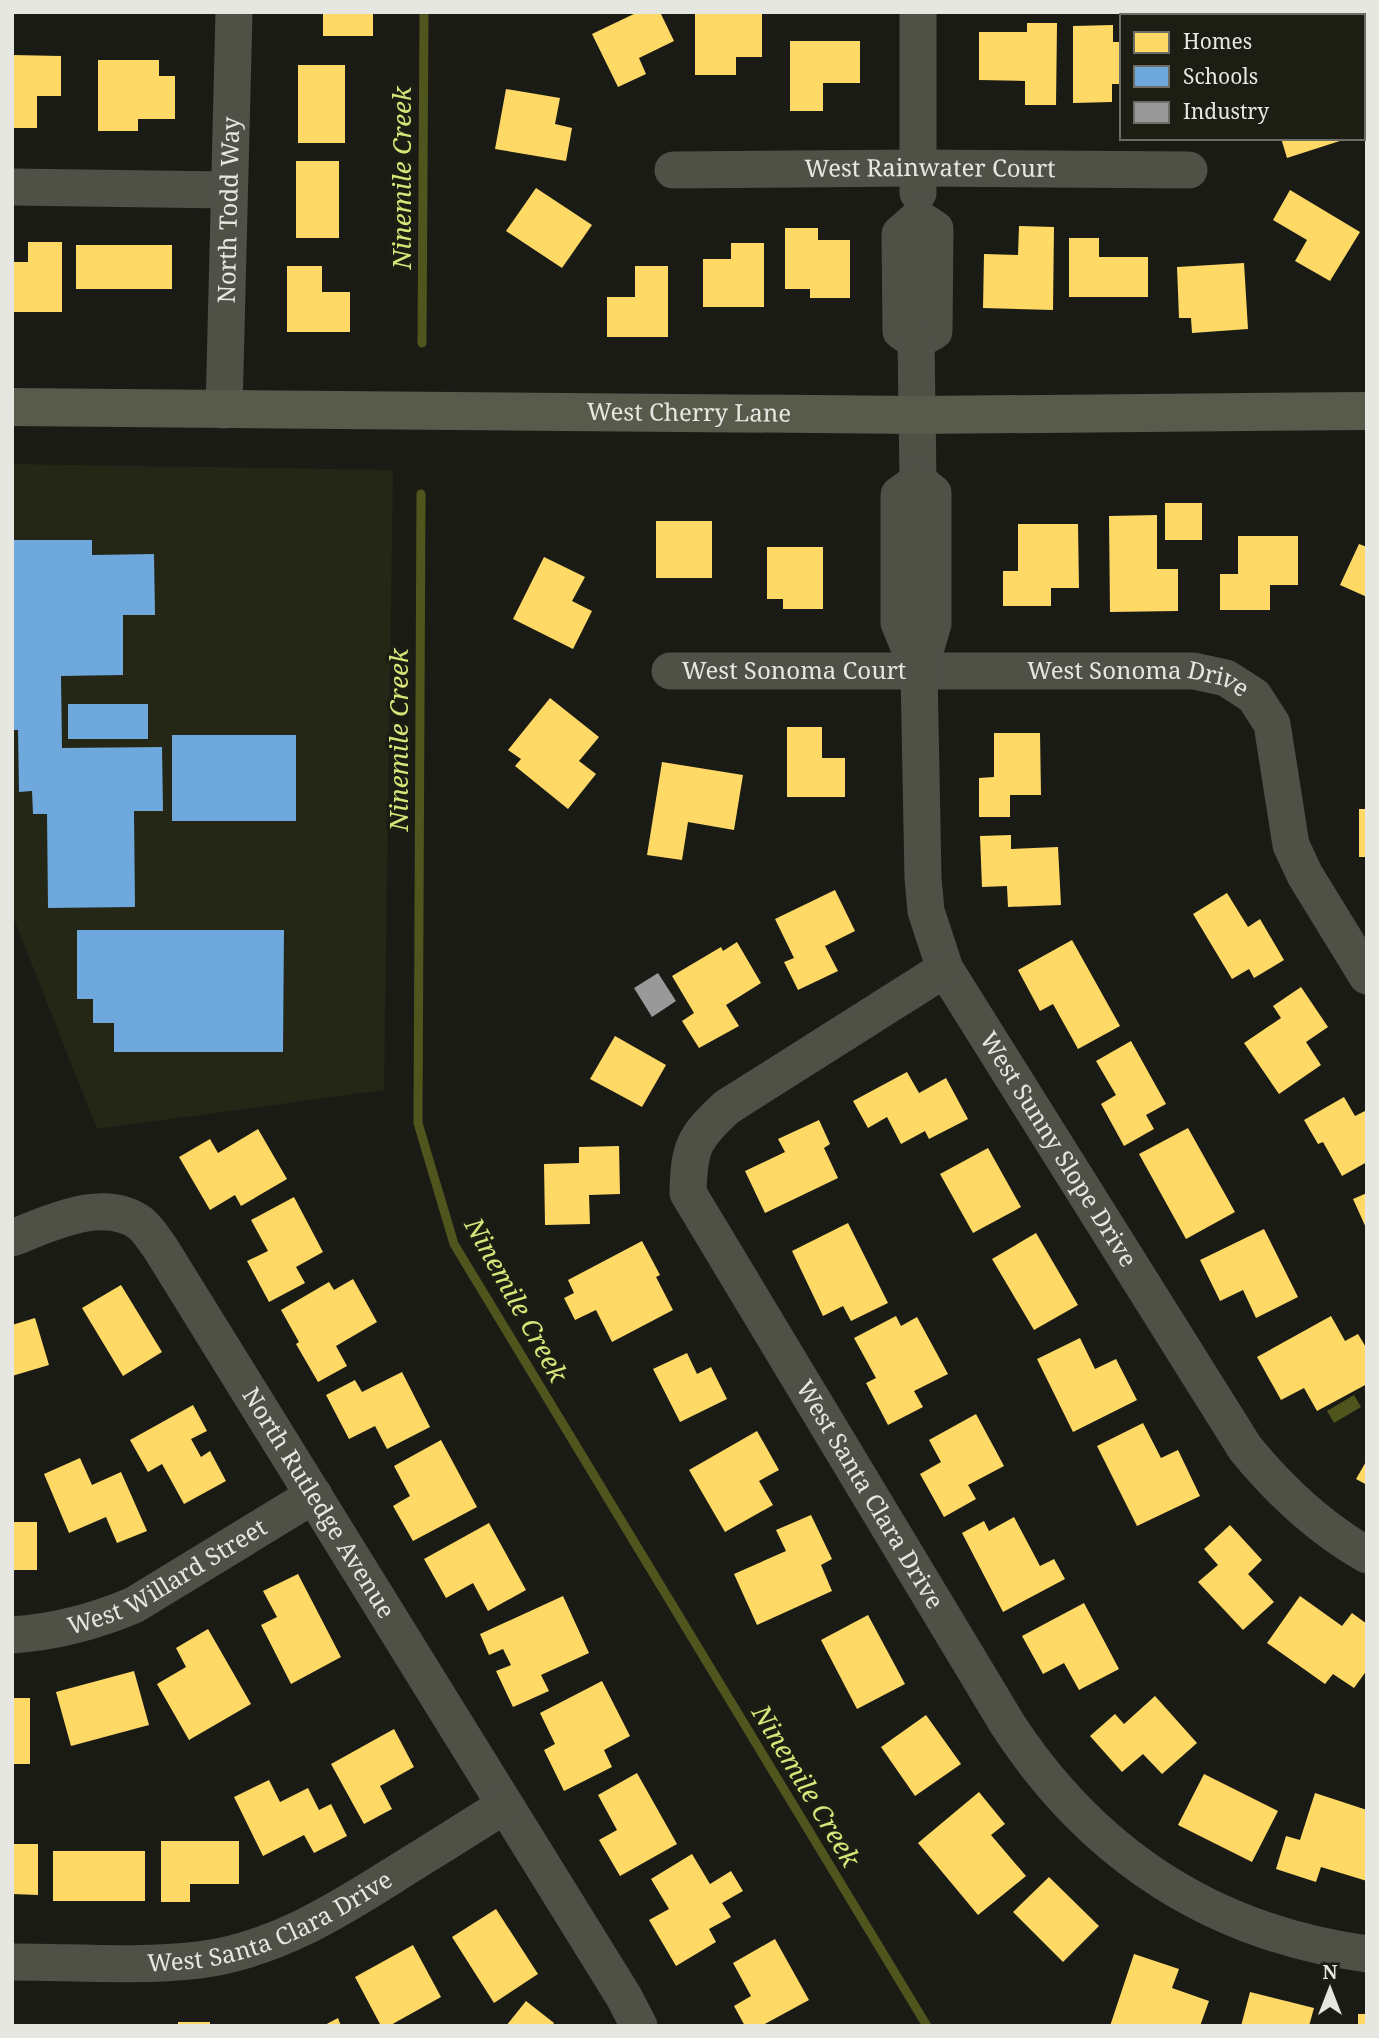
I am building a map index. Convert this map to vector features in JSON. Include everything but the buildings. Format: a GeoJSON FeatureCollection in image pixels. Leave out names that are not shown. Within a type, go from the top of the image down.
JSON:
{"type":"FeatureCollection","features":[{"type":"Feature","properties":{"kind":"main road","name":"West Cherry Lane"},"geometry":{"type":"LineString","coordinates":[[12,407],[918,415],[1367,411]]}},
{"type":"Feature","properties":{"kind":"street","name":"North Todd Way"},"geometry":{"type":"LineString","coordinates":[[224,410],[234,12]]}},
{"type":"Feature","properties":{"kind":"street"},"geometry":{"type":"LineString","coordinates":[[918,12],[918,168]]}},
{"type":"Feature","properties":{"kind":"street","name":"West Sunny Slope Drive"},"geometry":{"type":"LineString","coordinates":[[918,168],[918,218],[935,229],[934,331],[916,341],[918,481],[933,493],[933,624],[919,671],[926,911],[945,969],[1245,1448],[1266,1475],[1316,1522],[1367,1555]]}},
{"type":"Feature","properties":{"kind":"street","name":"West Rainwater Court"},"geometry":{"type":"LineString","coordinates":[[673,170],[1189,170]]}},
{"type":"Feature","properties":{"kind":"street"},"geometry":{"type":"LineString","coordinates":[[12,187],[228,190]]}},
{"type":"Feature","properties":{"kind":"street","name":"West Sonoma Court"},"geometry":{"type":"LineString","coordinates":[[670,671],[919,671]]}},
{"type":"Feature","properties":{"kind":"street","name":"West Sonoma Drive"},"geometry":{"type":"LineString","coordinates":[[919,671],[1194,671],[1226,678],[1254,696],[1272,724],[1291,845],[1304,875],[1367,976]]}},
{"type":"Feature","properties":{"kind":"street","name":"West Santa Clara Drive"},"geometry":{"type":"LineString","coordinates":[[945,969],[727,1107],[703,1130],[689,1160],[688,1194],[1008,1725],[1026,1753],[1069,1805],[1122,1853],[1179,1892],[1240,1922],[1272,1934],[1367,1954]]}},
{"type":"Feature","properties":{"kind":"street","name":"North Rutledge Avenue"},"geometry":{"type":"LineString","coordinates":[[12,1238],[73,1215],[97,1212],[120,1215],[140,1223],[161,1249],[639,2026]]}},
{"type":"Feature","properties":{"kind":"street","name":"West Willard Street"},"geometry":{"type":"LineString","coordinates":[[12,1635],[73,1627],[134,1605],[313,1495]]}},
{"type":"Feature","properties":{"kind":"street","name":"West Santa Clara Drive"},"geometry":{"type":"LineString","coordinates":[[12,1962],[149,1963],[201,1959],[252,1948],[295,1933],[329,1916],[505,1805]]}},
{"type":"Feature","properties":{"kind":"shaded area"},"geometry":{"type":"Polygon","coordinates":[[[12,464],[393,470],[384,1090],[97,1129],[12,914],[12,464]]]}},
{"type":"Feature","properties":{"kind":"shaded area"},"geometry":{"type":"Polygon","coordinates":[[[1354,1395],[1361,1407],[1334,1423],[1327,1411],[1354,1395]]]}},
{"type":"Feature","properties":{"kind":"waterway","name":"Ninemile Creek"},"geometry":{"type":"LineString","coordinates":[[422,343],[424,12]]}},
{"type":"Feature","properties":{"kind":"waterway","name":"Ninemile Creek"},"geometry":{"type":"LineString","coordinates":[[421,494],[418,1123],[454,1244],[927,2026]]}}]}
